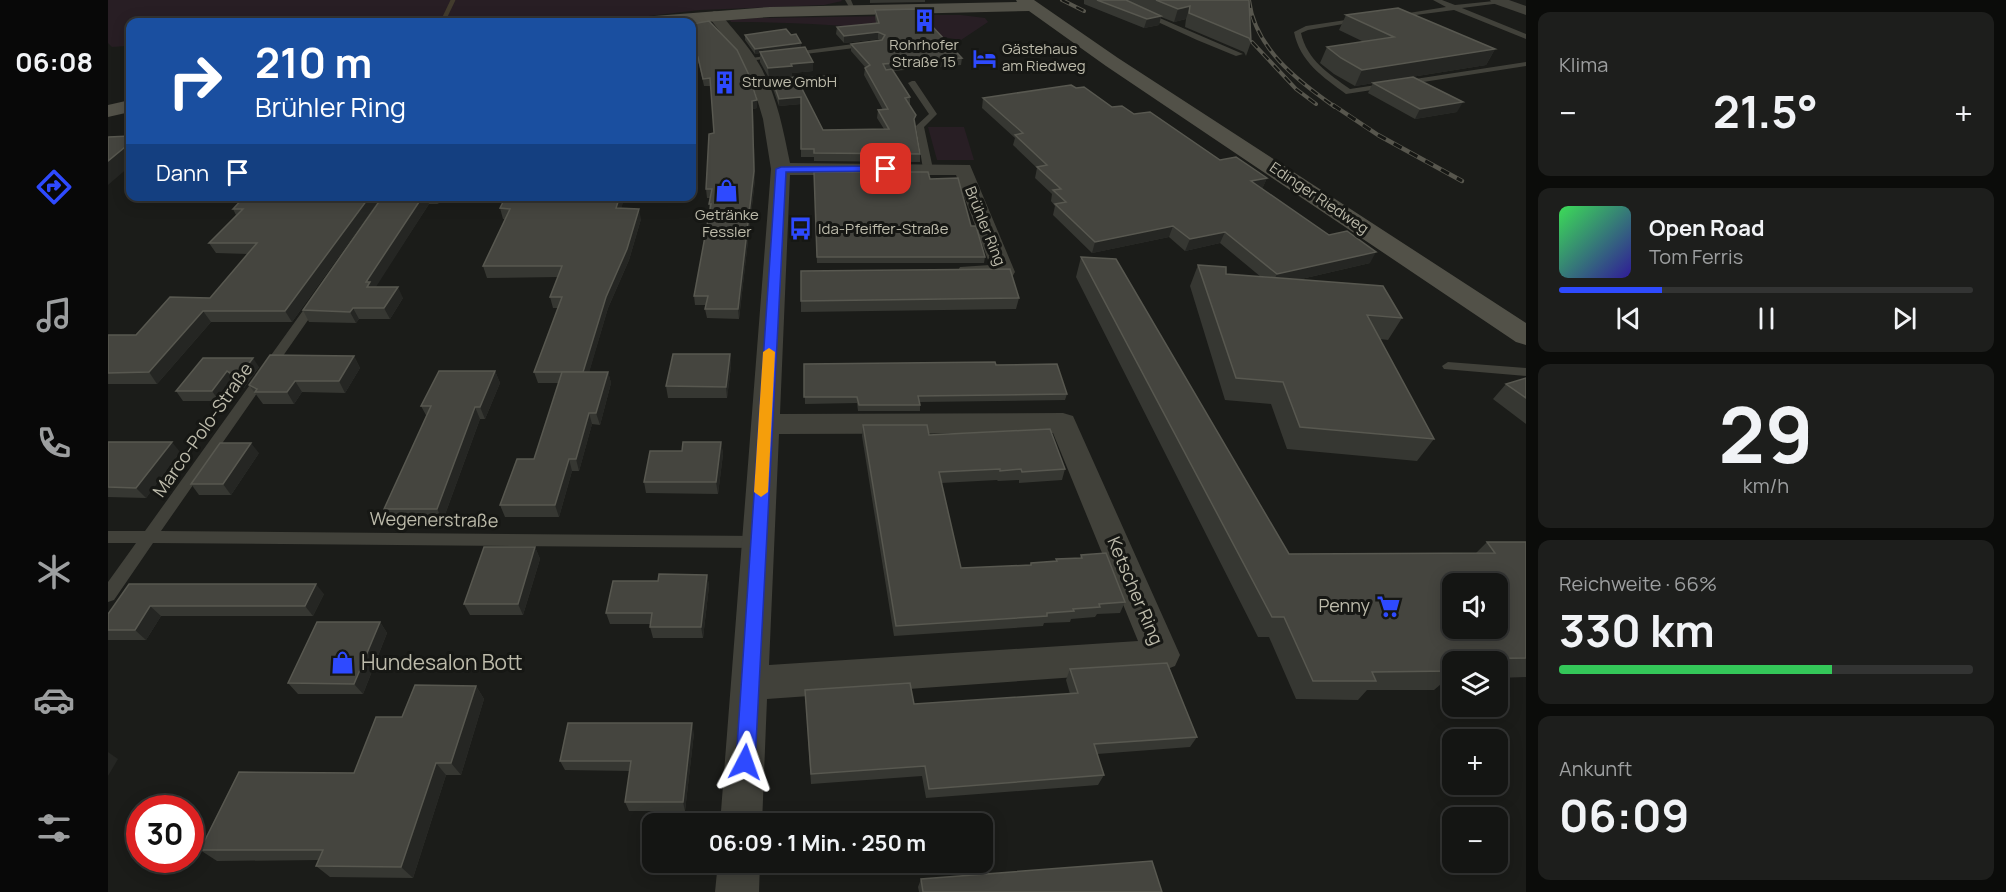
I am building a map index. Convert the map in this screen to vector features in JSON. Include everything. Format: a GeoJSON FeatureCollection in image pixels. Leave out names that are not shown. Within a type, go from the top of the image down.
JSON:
{"type":"FeatureCollection","features":[{"type":"Feature","properties":{"kind":"main road"},"geometry":{"type":"LineString","coordinates":[[683,18],[851,5],[943,9],[984,6],[1019,7]]}},
{"type":"Feature","properties":{"kind":"main road","name":"Edinger Riedweg"},"geometry":{"type":"LineString","coordinates":[[1019,7],[1044,30],[1112,62]]}},
{"type":"Feature","properties":{"kind":"main road","name":"Edinger Riedweg"},"geometry":{"type":"LineString","coordinates":[[1019,7],[1112,62],[1526,336]]}},
{"type":"Feature","properties":{"kind":"main road"},"geometry":{"type":"LineString","coordinates":[[108,111],[126,107]]}},
{"type":"Feature","properties":{"kind":"street"},"geometry":{"type":"LineString","coordinates":[[1499,1],[1526,11]]}},
{"type":"Feature","properties":{"kind":"street"},"geometry":{"type":"LineString","coordinates":[[714,15],[754,71],[770,108],[781,169],[786,272],[765,424],[742,813]]}},
{"type":"Feature","properties":{"kind":"street","name":"Brühler Ring"},"geometry":{"type":"LineString","coordinates":[[781,169],[963,169],[1004,272],[946,272]]}},
{"type":"Feature","properties":{"kind":"street","name":"Ketscher Ring"},"geometry":{"type":"LineString","coordinates":[[751,683],[1162,655],[1064,423],[765,424]]}},
{"type":"Feature","properties":{"kind":"street"},"geometry":{"type":"LineString","coordinates":[[736,892],[737,873]]}},
{"type":"Feature","properties":{"kind":"lane"},"geometry":{"type":"LineString","coordinates":[[1113,0],[1199,39],[1239,54]]}},
{"type":"Feature","properties":{"kind":"lane"},"geometry":{"type":"LineString","coordinates":[[1436,0],[1526,37]]}},
{"type":"Feature","properties":{"kind":"lane"},"geometry":{"type":"LineString","coordinates":[[1386,17],[1499,1]]}},
{"type":"Feature","properties":{"kind":"lane"},"geometry":{"type":"LineString","coordinates":[[1363,20],[1306,28],[1297,32],[1298,44],[1313,66],[1349,92],[1526,64]]}},
{"type":"Feature","properties":{"kind":"lane"},"geometry":{"type":"LineString","coordinates":[[754,71],[878,43]]}},
{"type":"Feature","properties":{"kind":"lane"},"geometry":{"type":"LineString","coordinates":[[754,71],[828,77]]}},
{"type":"Feature","properties":{"kind":"lane"},"geometry":{"type":"LineString","coordinates":[[912,83],[933,114],[920,126],[928,169]]}},
{"type":"Feature","properties":{"kind":"lane","name":"Marco-Polo-Straße"},"geometry":{"type":"LineString","coordinates":[[108,595],[324,289]]}},
{"type":"Feature","properties":{"kind":"lane"},"geometry":{"type":"LineString","coordinates":[[1448,366],[1526,372]]}},
{"type":"Feature","properties":{"kind":"lane","name":"Wegenerstraße"},"geometry":{"type":"LineString","coordinates":[[108,537],[759,543]]}},
{"type":"Feature","properties":{"kind":"shaded area"},"geometry":{"type":"Polygon","coordinates":[[[108,0],[842,1],[824,5],[700,10],[632,18],[126,18],[126,46],[112,47],[108,43],[108,0]]]}},
{"type":"Feature","properties":{"kind":"shaded area"},"geometry":{"type":"Polygon","coordinates":[[[929,15],[961,15],[985,18],[988,22],[961,40],[875,29],[817,24],[731,22],[730,20],[892,16],[896,25],[932,25],[929,15]]]}},
{"type":"Feature","properties":{"kind":"shaded area"},"geometry":{"type":"Polygon","coordinates":[[[928,127],[964,127],[974,160],[937,160],[928,127]]]}},
{"type":"Feature","properties":{"kind":"building"},"geometry":{"type":"Polygon","coordinates":[[[1097,0],[1126,0],[1161,16],[1147,19],[1097,0]]]}},
{"type":"Feature","properties":{"kind":"building"},"geometry":{"type":"Polygon","coordinates":[[[1156,0],[1249,0],[1251,42],[1249,38],[1189,13],[1190,6],[1178,9],[1156,0]]]}},
{"type":"Feature","properties":{"kind":"building"},"geometry":{"type":"Polygon","coordinates":[[[1398,8],[1495,49],[1362,70],[1327,47],[1394,37],[1346,15],[1398,8]]]}},
{"type":"Feature","properties":{"kind":"building"},"geometry":{"type":"Polygon","coordinates":[[[916,9],[962,58],[883,64],[886,70],[892,69],[910,97],[905,98],[916,115],[914,119],[920,154],[814,153],[814,149],[801,149],[801,97],[779,99],[772,79],[796,77],[823,130],[889,129],[878,110],[888,109],[865,68],[870,65],[851,44],[882,40],[885,35],[878,32],[844,36],[837,27],[879,23],[875,10],[916,9]]]}},
{"type":"Feature","properties":{"kind":"building"},"geometry":{"type":"Polygon","coordinates":[[[709,21],[737,50],[749,75],[757,100],[752,101],[754,171],[738,309],[705,309],[708,296],[694,296],[711,204],[709,204],[712,189],[706,189],[709,134],[714,133],[710,78],[703,79],[696,54],[696,23],[709,21]]]}},
{"type":"Feature","properties":{"kind":"building"},"geometry":{"type":"Polygon","coordinates":[[[786,29],[791,35],[796,34],[801,43],[755,49],[745,35],[786,29]]]}},
{"type":"Feature","properties":{"kind":"building"},"geometry":{"type":"Polygon","coordinates":[[[805,47],[813,62],[791,64],[792,66],[768,68],[760,52],[805,47]]]}},
{"type":"Feature","properties":{"kind":"building"},"geometry":{"type":"Polygon","coordinates":[[[1413,77],[1463,102],[1420,109],[1373,83],[1413,77]]]}},
{"type":"Feature","properties":{"kind":"building"},"geometry":{"type":"Polygon","coordinates":[[[1071,85],[1076,88],[1084,87],[1112,107],[1122,106],[1134,114],[1150,112],[1220,160],[1236,157],[1267,178],[1251,181],[1329,235],[1347,231],[1376,252],[1277,274],[1225,232],[1190,239],[1173,226],[1095,242],[1055,204],[1066,202],[1053,190],[1061,189],[1037,167],[1047,165],[1015,135],[1023,133],[983,98],[1071,85]]]}},
{"type":"Feature","properties":{"kind":"building"},"geometry":{"type":"Polygon","coordinates":[[[126,136],[126,146],[108,161],[108,137],[126,136]]]}},
{"type":"Feature","properties":{"kind":"building"},"geometry":{"type":"Polygon","coordinates":[[[814,172],[928,172],[930,179],[958,178],[971,226],[976,226],[985,257],[817,257],[814,172]]]}},
{"type":"Feature","properties":{"kind":"building"},"geometry":{"type":"Polygon","coordinates":[[[240,201],[366,201],[285,311],[203,311],[149,372],[108,373],[108,335],[136,335],[170,297],[210,298],[257,243],[209,243],[243,209],[233,209],[240,201]]]}},
{"type":"Feature","properties":{"kind":"building"},"geometry":{"type":"Polygon","coordinates":[[[379,201],[420,201],[366,282],[370,282],[367,287],[398,287],[384,308],[353,308],[350,312],[303,310],[379,201]]]}},
{"type":"Feature","properties":{"kind":"building"},"geometry":{"type":"Polygon","coordinates":[[[504,201],[618,201],[616,208],[639,209],[627,249],[606,297],[583,372],[534,372],[562,297],[550,297],[562,266],[483,266],[510,209],[500,208],[504,201]]]}},
{"type":"Feature","properties":{"kind":"building"},"geometry":{"type":"Polygon","coordinates":[[[1081,257],[1116,259],[1289,554],[1495,553],[1487,542],[1526,542],[1526,658],[1508,658],[1508,651],[1442,651],[1442,671],[1372,672],[1376,681],[1313,681],[1284,617],[1272,617],[1081,257]]]}},
{"type":"Feature","properties":{"kind":"building"},"geometry":{"type":"Polygon","coordinates":[[[1198,265],[1226,267],[1226,274],[1383,286],[1402,318],[1367,315],[1434,439],[1300,427],[1283,382],[1236,378],[1198,265]]]}},
{"type":"Feature","properties":{"kind":"building"},"geometry":{"type":"Polygon","coordinates":[[[1010,269],[1019,298],[801,301],[801,271],[1010,269]]]}},
{"type":"Feature","properties":{"kind":"building"},"geometry":{"type":"Polygon","coordinates":[[[673,354],[730,354],[726,387],[666,386],[673,354]]]}},
{"type":"Feature","properties":{"kind":"building"},"geometry":{"type":"Polygon","coordinates":[[[270,355],[354,356],[339,381],[295,381],[287,392],[255,392],[257,389],[249,385],[270,355]]]}},
{"type":"Feature","properties":{"kind":"building"},"geometry":{"type":"Polygon","coordinates":[[[203,358],[253,358],[238,378],[227,371],[212,391],[176,391],[203,358]]]}},
{"type":"Feature","properties":{"kind":"building"},"geometry":{"type":"Polygon","coordinates":[[[995,362],[996,365],[1057,364],[1067,394],[918,396],[920,405],[859,405],[857,397],[804,397],[804,364],[995,362]]]}},
{"type":"Feature","properties":{"kind":"building"},"geometry":{"type":"Polygon","coordinates":[[[439,371],[495,371],[480,407],[475,407],[437,509],[384,509],[431,406],[421,406],[439,371]]]}},
{"type":"Feature","properties":{"kind":"building"},"geometry":{"type":"Polygon","coordinates":[[[562,372],[608,372],[596,413],[589,413],[576,459],[569,459],[555,505],[500,505],[517,459],[534,459],[562,372]]]}},
{"type":"Feature","properties":{"kind":"building"},"geometry":{"type":"Polygon","coordinates":[[[1526,378],[1526,398],[1506,384],[1526,378]]]}},
{"type":"Feature","properties":{"kind":"building"},"geometry":{"type":"Polygon","coordinates":[[[863,425],[927,425],[929,435],[1050,429],[1065,469],[1022,472],[1021,469],[1000,471],[1000,469],[939,472],[961,568],[1031,565],[1031,563],[1057,561],[1056,559],[1082,558],[1081,555],[1106,553],[1125,602],[1047,613],[1047,616],[896,626],[863,425]]]}},
{"type":"Feature","properties":{"kind":"building"},"geometry":{"type":"Polygon","coordinates":[[[108,442],[172,442],[136,488],[108,487],[108,442]]]}},
{"type":"Feature","properties":{"kind":"building"},"geometry":{"type":"Polygon","coordinates":[[[683,442],[721,442],[716,482],[644,482],[650,451],[682,451],[683,442]]]}},
{"type":"Feature","properties":{"kind":"building"},"geometry":{"type":"Polygon","coordinates":[[[220,443],[251,443],[223,484],[191,484],[220,443]]]}},
{"type":"Feature","properties":{"kind":"building"},"geometry":{"type":"Polygon","coordinates":[[[484,547],[535,547],[518,604],[464,604],[484,547]]]}},
{"type":"Feature","properties":{"kind":"building"},"geometry":{"type":"Polygon","coordinates":[[[659,574],[707,575],[701,627],[650,627],[652,613],[606,613],[613,581],[658,581],[659,574]]]}},
{"type":"Feature","properties":{"kind":"building"},"geometry":{"type":"Polygon","coordinates":[[[129,584],[316,584],[305,606],[150,606],[135,630],[108,630],[108,614],[129,584]]]}},
{"type":"Feature","properties":{"kind":"building","name":"Hundesalon Bott"},"geometry":{"type":"Polygon","coordinates":[[[317,622],[380,622],[354,684],[288,683],[317,622]]]}},
{"type":"Feature","properties":{"kind":"building"},"geometry":{"type":"Polygon","coordinates":[[[1167,663],[1197,737],[1094,744],[1104,775],[929,789],[925,766],[811,774],[805,690],[910,683],[914,704],[1078,693],[1070,669],[1167,663]]]}},
{"type":"Feature","properties":{"kind":"building"},"geometry":{"type":"Polygon","coordinates":[[[415,685],[476,686],[451,763],[436,763],[401,867],[316,866],[323,850],[204,850],[204,842],[239,772],[354,773],[376,717],[402,717],[415,685]]]}},
{"type":"Feature","properties":{"kind":"building"},"geometry":{"type":"Polygon","coordinates":[[[568,723],[692,723],[683,802],[625,802],[631,761],[560,761],[568,723]]]}},
{"type":"Feature","properties":{"kind":"building"},"geometry":{"type":"Polygon","coordinates":[[[1152,861],[1162,892],[923,892],[921,879],[1152,861]]]}},
{"type":"Feature","properties":{"kind":"waterway"},"geometry":{"type":"LineString","coordinates":[[444,18],[453,0]]}},
{"type":"Feature","properties":{"kind":"railway"},"geometry":{"type":"LineString","coordinates":[[1062,0],[1084,11]]}},
{"type":"Feature","properties":{"kind":"railway"},"geometry":{"type":"LineString","coordinates":[[1249,0],[1253,18],[1269,49],[1293,75],[1335,107]]}},
{"type":"Feature","properties":{"kind":"railway"},"geometry":{"type":"LineString","coordinates":[[1252,42],[1296,89],[1316,104]]}},
{"type":"Feature","properties":{"kind":"railway"},"geometry":{"type":"LineString","coordinates":[[1333,105],[1378,135],[1462,181]]}},
{"type":"Feature","properties":{"kind":"slow traffic"},"geometry":{"type":"LineString","coordinates":[[761,492],[769,352]]}},
{"type":"Feature","properties":{"kind":"place","name":"Rohrhofer Straße 15"},"geometry":{"type":"Point","coordinates":[924,21]}},
{"type":"Feature","properties":{"kind":"place","name":"Gästehaus am Riedweg"},"geometry":{"type":"Point","coordinates":[984,58]}},
{"type":"Feature","properties":{"kind":"place","name":"Struwe GmbH"},"geometry":{"type":"Point","coordinates":[724,82]}},
{"type":"Feature","properties":{"kind":"place","name":"Getränke Fessler"},"geometry":{"type":"Point","coordinates":[727,191]}},
{"type":"Feature","properties":{"kind":"place","name":"Ida-Pfeiffer-Straße"},"geometry":{"type":"Point","coordinates":[800,229]}},
{"type":"Feature","properties":{"kind":"place","name":"Penny"},"geometry":{"type":"Point","coordinates":[1388,606]}},
{"type":"Feature","properties":{"kind":"place","name":"Hundesalon Bott"},"geometry":{"type":"Point","coordinates":[343,663]}},
{"type":"Feature","properties":{"kind":"route"},"geometry":{"type":"LineString","coordinates":[[745,762],[781,169],[886,169]]}}]}
